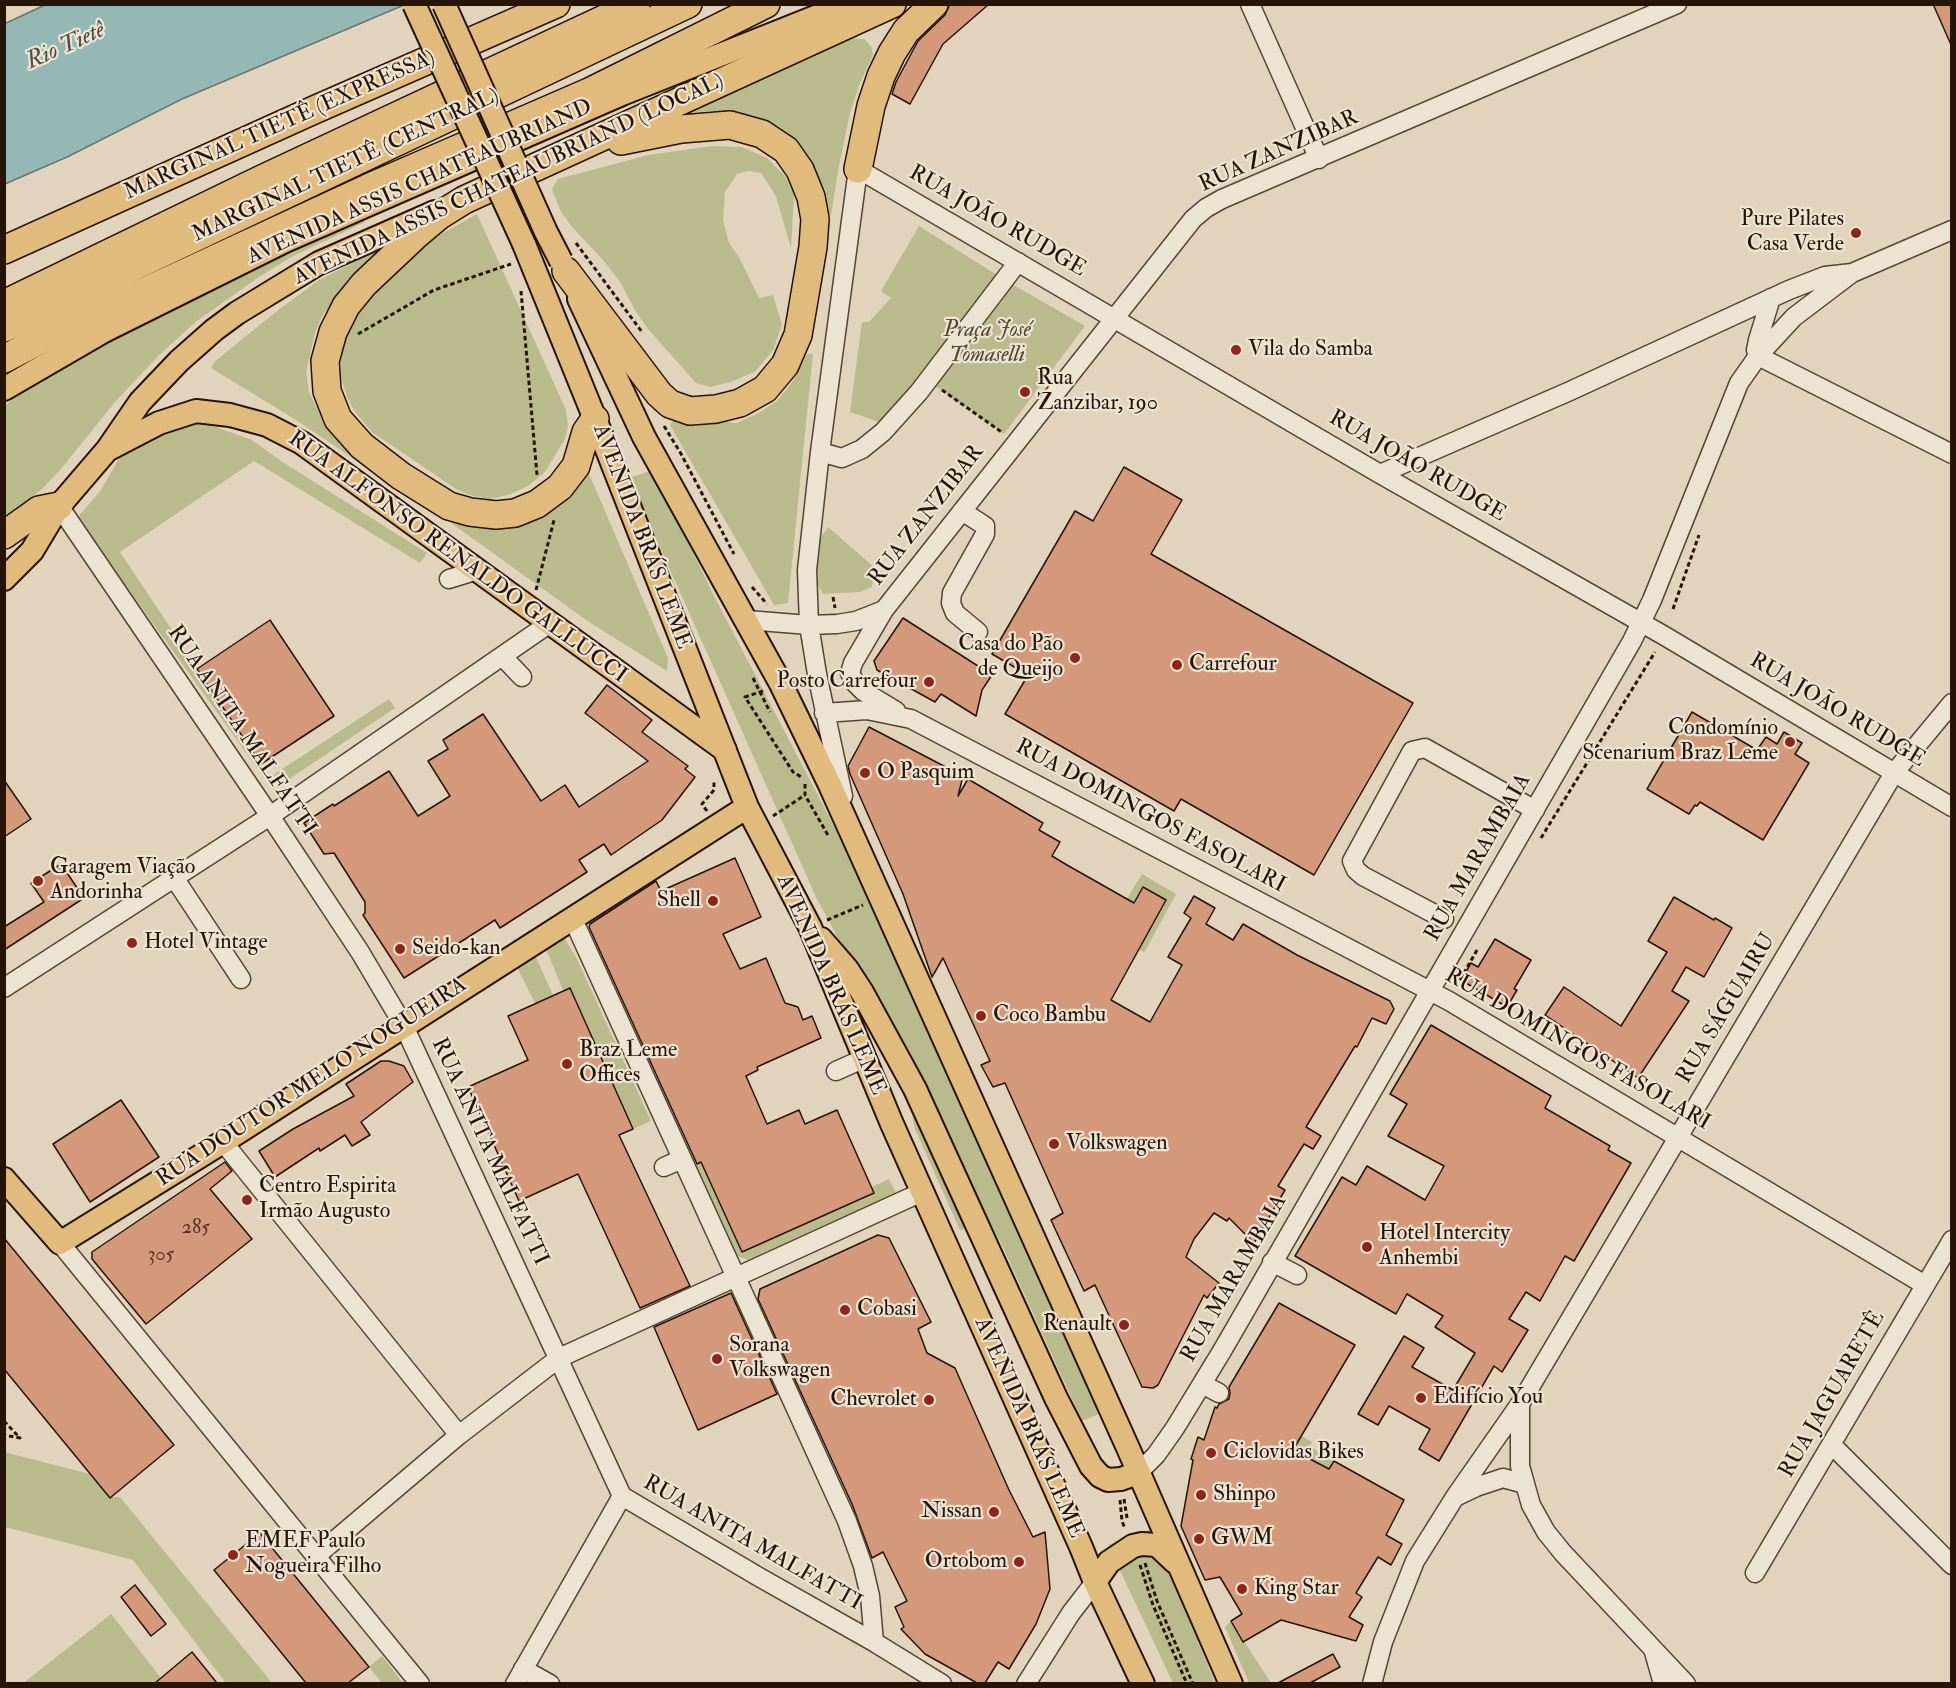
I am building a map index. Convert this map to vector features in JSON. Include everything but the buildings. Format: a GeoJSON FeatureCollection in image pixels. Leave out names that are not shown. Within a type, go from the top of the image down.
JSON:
{"type":"FeatureCollection","features":[{"type":"Feature","properties":{"kind":"highway","name":"MARGINAL TIETÊ (EXPRESSA)"},"geometry":{"type":"LineString","coordinates":[[4,250],[145,185],[556,4]]}},
{"type":"Feature","properties":{"kind":"highway"},"geometry":{"type":"LineString","coordinates":[[4,304],[262,179],[636,4]]}},
{"type":"Feature","properties":{"kind":"highway","name":"MARGINAL TIETÊ (CENTRAL)"},"geometry":{"type":"LineString","coordinates":[[4,328],[688,4]]}},
{"type":"Feature","properties":{"kind":"highway"},"geometry":{"type":"LineString","coordinates":[[4,359],[44,338],[370,187],[589,92],[766,4]]}},
{"type":"Feature","properties":{"kind":"highway","name":"AVENIDA ASSIS CHATEAUBRIAND (LOCAL)"},"geometry":{"type":"LineString","coordinates":[[464,200],[892,4]]}},
{"type":"Feature","properties":{"kind":"highway"},"geometry":{"type":"LineString","coordinates":[[858,169],[871,106],[881,76],[906,31],[934,4]]}},
{"type":"Feature","properties":{"kind":"highway"},"geometry":{"type":"LineString","coordinates":[[554,159],[642,136],[681,129],[730,125],[762,134],[786,150],[800,170],[811,197],[815,219],[813,247],[798,335],[785,366],[765,388],[740,402],[716,410],[690,411],[670,404],[659,394],[564,266]]}},
{"type":"Feature","properties":{"kind":"highway"},"geometry":{"type":"LineString","coordinates":[[4,283],[232,180],[262,179]]}},
{"type":"Feature","properties":{"kind":"highway"},"geometry":{"type":"LineString","coordinates":[[464,200],[440,215],[416,235],[364,284],[346,306],[333,332],[325,361],[327,391],[338,419],[362,446],[402,476],[450,506],[470,512],[496,515],[515,513],[537,504],[560,488],[576,466],[586,432],[595,419]]}},
{"type":"Feature","properties":{"kind":"highway"},"geometry":{"type":"LineString","coordinates":[[4,347],[44,338]]}},
{"type":"Feature","properties":{"kind":"highway"},"geometry":{"type":"LineString","coordinates":[[4,535],[39,510],[59,506]]}},
{"type":"Feature","properties":{"kind":"main road","name":"AVENIDA BRÁS LEME"},"geometry":{"type":"LineString","coordinates":[[414,4],[524,244],[752,817],[810,927],[922,1192],[1095,1582],[1143,1683]]}},
{"type":"Feature","properties":{"kind":"main road","name":"AVENIDA BRÁS LEME"},"geometry":{"type":"LineString","coordinates":[[444,4],[608,364],[644,436],[781,684],[854,835],[1185,1576],[1230,1683]]}},
{"type":"Feature","properties":{"kind":"main road","name":"AVENIDA ASSIS CHATEAUBRIAND"},"geometry":{"type":"LineString","coordinates":[[4,389],[104,331],[285,241],[622,94],[848,4]]}},
{"type":"Feature","properties":{"kind":"main road","name":"AVENIDA ASSIS CHATEAUBRIAND (LOCAL)"},"geometry":{"type":"LineString","coordinates":[[4,579],[32,552],[59,506],[107,450],[140,402],[179,361],[237,313],[320,263],[464,200]]}},
{"type":"Feature","properties":{"kind":"main road","name":"RUA ALFONSO RENALDO GALLUCCI"},"geometry":{"type":"LineString","coordinates":[[107,450],[159,423],[196,411],[230,415],[267,425],[302,443],[725,750]]}},
{"type":"Feature","properties":{"kind":"main road","name":"RUA DOUTOR MELO NOGUEIRA"},"geometry":{"type":"LineString","coordinates":[[60,1243],[404,1026],[486,981],[572,917],[752,817]]}},
{"type":"Feature","properties":{"kind":"main road"},"geometry":{"type":"LineString","coordinates":[[810,927],[847,969],[915,1089],[1056,1398],[1091,1466],[1100,1476],[1108,1480],[1121,1479],[1138,1473]]}},
{"type":"Feature","properties":{"kind":"main road"},"geometry":{"type":"LineString","coordinates":[[4,1179],[60,1243]]}},
{"type":"Feature","properties":{"kind":"main road"},"geometry":{"type":"LineString","coordinates":[[1095,1582],[1109,1562],[1136,1545],[1149,1543],[1163,1549],[1185,1576]]}},
{"type":"Feature","properties":{"kind":"street"},"geometry":{"type":"LineString","coordinates":[[1250,4],[1319,159]]}},
{"type":"Feature","properties":{"kind":"street","name":"RUA ZANZIBAR"},"geometry":{"type":"LineString","coordinates":[[853,663],[884,610],[1180,235],[1206,208],[1222,199],[1677,4]]}},
{"type":"Feature","properties":{"kind":"street","name":"RUA JOÃO RUDGE"},"geometry":{"type":"LineString","coordinates":[[858,169],[1380,474],[1640,622],[1952,807]]}},
{"type":"Feature","properties":{"kind":"street"},"geometry":{"type":"LineString","coordinates":[[854,835],[824,713],[809,625],[807,570],[820,453],[858,169]]}},
{"type":"Feature","properties":{"kind":"street"},"geometry":{"type":"LineString","coordinates":[[1380,474],[1570,391],[1771,298],[1826,276],[1852,273],[1952,230]]}},
{"type":"Feature","properties":{"kind":"street"},"geometry":{"type":"LineString","coordinates":[[820,453],[842,458],[862,449],[883,432],[919,392],[1018,262]]}},
{"type":"Feature","properties":{"kind":"street","name":"RUA MARAMBAIA"},"geometry":{"type":"LineString","coordinates":[[1138,1473],[1156,1455],[1169,1437],[1202,1384],[1632,641],[1652,600],[1739,383],[1758,356],[1794,317],[1852,273]]}},
{"type":"Feature","properties":{"kind":"street"},"geometry":{"type":"LineString","coordinates":[[1771,298],[1758,340],[1756,350],[1758,356],[1952,454]]}},
{"type":"Feature","properties":{"kind":"street","name":"RUA ANITA MALFATTI"},"geometry":{"type":"LineString","coordinates":[[59,506],[270,816],[360,952],[404,1026],[622,1497],[942,1683]]}},
{"type":"Feature","properties":{"kind":"street"},"geometry":{"type":"LineString","coordinates":[[962,511],[985,526],[985,534],[952,593],[951,603],[955,613],[978,632]]}},
{"type":"Feature","properties":{"kind":"street"},"geometry":{"type":"LineString","coordinates":[[449,579],[478,570]]}},
{"type":"Feature","properties":{"kind":"street","name":"RUA ZANZIBAR"},"geometry":{"type":"LineString","coordinates":[[747,620],[809,625],[837,624],[856,621],[884,610]]}},
{"type":"Feature","properties":{"kind":"street"},"geometry":{"type":"LineString","coordinates":[[4,988],[270,816],[550,623]]}},
{"type":"Feature","properties":{"kind":"street"},"geometry":{"type":"LineString","coordinates":[[502,656],[522,677]]}},
{"type":"Feature","properties":{"kind":"street","name":"RUA DOMINGOS FASOLARI"},"geometry":{"type":"LineString","coordinates":[[853,663],[850,673],[855,683],[863,691],[911,719],[1459,1007],[1925,1285]]}},
{"type":"Feature","properties":{"kind":"street","name":"RUA SÁGUAIRU"},"geometry":{"type":"LineString","coordinates":[[1372,1683],[1383,1642],[1415,1561],[1455,1497],[1521,1404],[1894,773],[1952,703]]}},
{"type":"Feature","properties":{"kind":"street","name":"RUA DOMINGOS FASOLARI"},"geometry":{"type":"LineString","coordinates":[[824,713],[867,710],[911,719]]}},
{"type":"Feature","properties":{"kind":"street"},"geometry":{"type":"LineString","coordinates":[[1444,919],[1356,870],[1352,861],[1412,751],[1425,748],[1536,810]]}},
{"type":"Feature","properties":{"kind":"street"},"geometry":{"type":"LineString","coordinates":[[175,879],[241,979]]}},
{"type":"Feature","properties":{"kind":"street"},"geometry":{"type":"LineString","coordinates":[[572,917],[847,1521],[863,1566],[870,1596],[874,1642]]}},
{"type":"Feature","properties":{"kind":"street"},"geometry":{"type":"LineString","coordinates":[[836,1071],[865,1058]]}},
{"type":"Feature","properties":{"kind":"street"},"geometry":{"type":"LineString","coordinates":[[223,1142],[459,1435]]}},
{"type":"Feature","properties":{"kind":"street"},"geometry":{"type":"LineString","coordinates":[[664,1167],[682,1159]]}},
{"type":"Feature","properties":{"kind":"street"},"geometry":{"type":"LineString","coordinates":[[315,1557],[459,1435],[559,1358],[922,1192]]}},
{"type":"Feature","properties":{"kind":"street","name":"RUA JAGUARETÊ"},"geometry":{"type":"LineString","coordinates":[[1755,1573],[1952,1240]]}},
{"type":"Feature","properties":{"kind":"street"},"geometry":{"type":"LineString","coordinates":[[60,1243],[420,1683]]}},
{"type":"Feature","properties":{"kind":"street"},"geometry":{"type":"LineString","coordinates":[[1272,1262],[1297,1275]]}},
{"type":"Feature","properties":{"kind":"street"},"geometry":{"type":"LineString","coordinates":[[1202,1384],[1219,1394]]}},
{"type":"Feature","properties":{"kind":"street"},"geometry":{"type":"LineString","coordinates":[[1521,1404],[1520,1466],[1531,1504],[1546,1532],[1563,1553],[1686,1683]]}},
{"type":"Feature","properties":{"kind":"street"},"geometry":{"type":"LineString","coordinates":[[1832,1445],[1952,1565]]}},
{"type":"Feature","properties":{"kind":"street"},"geometry":{"type":"LineString","coordinates":[[1455,1497],[1503,1478],[1525,1484]]}},
{"type":"Feature","properties":{"kind":"street"},"geometry":{"type":"LineString","coordinates":[[550,1683],[519,1676],[622,1497]]}},
{"type":"Feature","properties":{"kind":"street"},"geometry":{"type":"LineString","coordinates":[[1026,1683],[1071,1613],[1095,1582]]}},
{"type":"Feature","properties":{"kind":"street"},"geometry":{"type":"LineString","coordinates":[[1654,1650],[1663,1683]]}},
{"type":"Feature","properties":{"kind":"path"},"geometry":{"type":"LineString","coordinates":[[327,352],[434,290],[511,264]]}},
{"type":"Feature","properties":{"kind":"path"},"geometry":{"type":"LineString","coordinates":[[521,286],[526,367],[538,484],[556,507],[531,609]]}},
{"type":"Feature","properties":{"kind":"path"},"geometry":{"type":"LineString","coordinates":[[936,386],[1004,434]]}},
{"type":"Feature","properties":{"kind":"path"},"geometry":{"type":"LineString","coordinates":[[1541,839],[1656,652]]}},
{"type":"Feature","properties":{"kind":"path"},"geometry":{"type":"LineString","coordinates":[[752,817],[811,792]]}},
{"type":"Feature","properties":{"kind":"path"},"geometry":{"type":"LineString","coordinates":[[810,927],[867,904]]}},
{"type":"Feature","properties":{"kind":"path"},"geometry":{"type":"LineString","coordinates":[[1460,980],[1477,949]]}},
{"type":"Feature","properties":{"kind":"path"},"geometry":{"type":"LineString","coordinates":[[4,1421],[20,1438],[4,1435]]}},
{"type":"Feature","properties":{"kind":"path"},"geometry":{"type":"LineString","coordinates":[[1136,1545],[1153,1605],[1187,1683]]}},
{"type":"Feature","properties":{"kind":"path"},"geometry":{"type":"LineString","coordinates":[[1136,1545],[1157,1601],[1193,1683]]}},
{"type":"Feature","properties":{"kind":"green space"},"geometry":{"type":"Polygon","coordinates":[[[850,38],[864,39],[871,46],[873,55],[850,113],[831,215],[827,212],[826,192],[814,169],[801,147],[782,131],[750,115],[710,111],[676,114],[850,38]]]}},
{"type":"Feature","properties":{"kind":"green space"},"geometry":{"type":"Polygon","coordinates":[[[711,146],[742,147],[767,158],[785,176],[794,195],[791,248],[776,196],[761,173],[749,171],[737,174],[725,192],[723,220],[729,243],[740,259],[759,298],[773,295],[782,325],[773,350],[756,371],[731,382],[710,387],[696,383],[648,329],[620,282],[560,210],[552,189],[558,179],[648,155],[711,146]]]}},
{"type":"Feature","properties":{"kind":"green space"},"geometry":{"type":"Polygon","coordinates":[[[360,214],[365,222],[293,256],[197,321],[159,355],[115,402],[42,489],[5,516],[5,406],[13,398],[43,375],[87,351],[360,214]]]}},
{"type":"Feature","properties":{"kind":"green space"},"geometry":{"type":"Polygon","coordinates":[[[477,214],[566,410],[568,427],[565,439],[545,472],[528,486],[511,494],[490,499],[469,495],[456,489],[372,432],[355,412],[347,397],[339,356],[356,308],[416,253],[443,233],[477,214]]]}},
{"type":"Feature","properties":{"kind":"green space","name":"Praça José Tomaselli"},"geometry":{"type":"Polygon","coordinates":[[[919,226],[1005,280],[1085,326],[1004,434],[921,376],[879,422],[850,412],[862,322],[869,322],[891,298],[881,291],[919,226]]]}},
{"type":"Feature","properties":{"kind":"green space"},"geometry":{"type":"Polygon","coordinates":[[[383,248],[323,314],[315,333],[306,372],[309,392],[318,410],[339,442],[363,461],[360,463],[296,420],[211,368],[214,362],[319,280],[383,248]]]}},
{"type":"Feature","properties":{"kind":"green space"},"geometry":{"type":"Polygon","coordinates":[[[807,354],[813,354],[788,603],[774,605],[670,425],[676,417],[736,423],[757,414],[777,401],[793,381],[807,354]]]}},
{"type":"Feature","properties":{"kind":"green space"},"geometry":{"type":"Polygon","coordinates":[[[187,423],[216,427],[252,440],[281,461],[427,553],[420,563],[254,461],[120,552],[270,777],[389,699],[395,708],[273,790],[77,518],[101,490],[124,450],[187,423]]]}},
{"type":"Feature","properties":{"kind":"green space"},"geometry":{"type":"Polygon","coordinates":[[[587,469],[668,658],[667,671],[589,622],[451,523],[502,529],[529,523],[551,511],[587,469]]]}},
{"type":"Feature","properties":{"kind":"green space"},"geometry":{"type":"Polygon","coordinates":[[[653,470],[711,590],[837,832],[1099,1414],[1082,1421],[1001,1243],[915,1082],[972,1227],[960,1230],[915,1129],[906,1083],[911,1075],[816,897],[629,478],[653,470]]]}},
{"type":"Feature","properties":{"kind":"green space"},"geometry":{"type":"Polygon","coordinates":[[[828,527],[875,568],[872,587],[860,592],[823,594],[816,582],[818,542],[828,527]]]}},
{"type":"Feature","properties":{"kind":"green space"},"geometry":{"type":"Polygon","coordinates":[[[1142,874],[1176,894],[1144,953],[1139,949],[1166,900],[1143,888],[1134,903],[1127,899],[1142,874]]]}},
{"type":"Feature","properties":{"kind":"green space"},"geometry":{"type":"Polygon","coordinates":[[[565,939],[577,959],[651,1121],[633,1129],[570,988],[563,990],[544,944],[565,939]]]}},
{"type":"Feature","properties":{"kind":"green space"},"geometry":{"type":"Polygon","coordinates":[[[533,951],[553,995],[535,1003],[516,965],[533,951]]]}},
{"type":"Feature","properties":{"kind":"green space"},"geometry":{"type":"Polygon","coordinates":[[[701,1162],[739,1247],[889,1179],[896,1193],[748,1260],[737,1256],[695,1164],[701,1162]]]}},
{"type":"Feature","properties":{"kind":"green space"},"geometry":{"type":"Polygon","coordinates":[[[1295,1432],[1312,1442],[1310,1446],[1334,1461],[1329,1469],[1286,1447],[1295,1432]]]}},
{"type":"Feature","properties":{"kind":"green space"},"geometry":{"type":"Polygon","coordinates":[[[4,1452],[90,1474],[110,1497],[120,1497],[272,1683],[226,1683],[133,1560],[5,1527],[4,1452]]]}},
{"type":"Feature","properties":{"kind":"green space"},"geometry":{"type":"Polygon","coordinates":[[[1151,1529],[1215,1683],[1173,1683],[1108,1545],[1151,1529]]]}},
{"type":"Feature","properties":{"kind":"green space"},"geometry":{"type":"Polygon","coordinates":[[[111,1614],[165,1683],[22,1684],[111,1614]]]}},
{"type":"Feature","properties":{"kind":"green space"},"geometry":{"type":"Polygon","coordinates":[[[1231,1621],[1271,1683],[1249,1683],[1225,1627],[1231,1621]]]}},
{"type":"Feature","properties":{"kind":"green space"},"geometry":{"type":"Polygon","coordinates":[[[382,1656],[403,1683],[382,1683],[369,1667],[382,1656]]]}},
{"type":"Feature","properties":{"kind":"water","name":"Rio Tietê"},"geometry":{"type":"Polygon","coordinates":[[[47,4],[404,5],[182,99],[67,157],[5,184],[4,24],[47,4]]]}},
{"type":"Feature","properties":{"kind":"place","name":"Pure Pilates Casa Verde"},"geometry":{"type":"Point","coordinates":[1856,233]}},
{"type":"Feature","properties":{"kind":"place","name":"Vila do Samba"},"geometry":{"type":"Point","coordinates":[1236,350]}},
{"type":"Feature","properties":{"kind":"place","name":"Rua Zanzibar, 190"},"geometry":{"type":"Point","coordinates":[1025,392]}},
{"type":"Feature","properties":{"kind":"place","name":"Casa do Pão de Queijo"},"geometry":{"type":"Point","coordinates":[1075,658]}},
{"type":"Feature","properties":{"kind":"place","name":"Carrefour"},"geometry":{"type":"Point","coordinates":[1177,665]}},
{"type":"Feature","properties":{"kind":"place","name":"Posto Carrefour"},"geometry":{"type":"Point","coordinates":[929,682]}},
{"type":"Feature","properties":{"kind":"place","name":"Condomínio Scenarium Braz Leme"},"geometry":{"type":"Point","coordinates":[1790,742]}},
{"type":"Feature","properties":{"kind":"place","name":"O Pasquim"},"geometry":{"type":"Point","coordinates":[865,773]}},
{"type":"Feature","properties":{"kind":"place","name":"Garagem Viação Andorinha"},"geometry":{"type":"Point","coordinates":[38,881]}},
{"type":"Feature","properties":{"kind":"place","name":"Shell"},"geometry":{"type":"Point","coordinates":[713,901]}},
{"type":"Feature","properties":{"kind":"place","name":"Hotel Vintage"},"geometry":{"type":"Point","coordinates":[132,943]}},
{"type":"Feature","properties":{"kind":"place","name":"Seido-kan"},"geometry":{"type":"Point","coordinates":[400,949]}},
{"type":"Feature","properties":{"kind":"place","name":"Coco Bambu"},"geometry":{"type":"Point","coordinates":[981,1016]}},
{"type":"Feature","properties":{"kind":"place","name":"Braz Leme Offices"},"geometry":{"type":"Point","coordinates":[567,1064]}},
{"type":"Feature","properties":{"kind":"place","name":"Volkswagen"},"geometry":{"type":"Point","coordinates":[1054,1144]}},
{"type":"Feature","properties":{"kind":"place","name":"Centro Espirita Irmão Augusto"},"geometry":{"type":"Point","coordinates":[247,1200]}},
{"type":"Feature","properties":{"kind":"place","name":"Hotel Intercity Anhembi"},"geometry":{"type":"Point","coordinates":[1367,1247]}},
{"type":"Feature","properties":{"kind":"place","name":"Cobasi"},"geometry":{"type":"Point","coordinates":[845,1310]}},
{"type":"Feature","properties":{"kind":"place","name":"Renault"},"geometry":{"type":"Point","coordinates":[1124,1325]}},
{"type":"Feature","properties":{"kind":"place","name":"Sorana Volkswagen"},"geometry":{"type":"Point","coordinates":[717,1359]}},
{"type":"Feature","properties":{"kind":"place","name":"Edifício You"},"geometry":{"type":"Point","coordinates":[1421,1398]}},
{"type":"Feature","properties":{"kind":"place","name":"Chevrolet"},"geometry":{"type":"Point","coordinates":[929,1400]}},
{"type":"Feature","properties":{"kind":"place","name":"Ciclovidas Bikes"},"geometry":{"type":"Point","coordinates":[1211,1453]}},
{"type":"Feature","properties":{"kind":"place","name":"Shinpo"},"geometry":{"type":"Point","coordinates":[1201,1495]}},
{"type":"Feature","properties":{"kind":"place","name":"Nissan"},"geometry":{"type":"Point","coordinates":[994,1512]}},
{"type":"Feature","properties":{"kind":"place","name":"GWM"},"geometry":{"type":"Point","coordinates":[1199,1539]}},
{"type":"Feature","properties":{"kind":"place","name":"EMEF Paulo Nogueira Filho"},"geometry":{"type":"Point","coordinates":[233,1555]}},
{"type":"Feature","properties":{"kind":"place","name":"Ortobom"},"geometry":{"type":"Point","coordinates":[1019,1562]}},
{"type":"Feature","properties":{"kind":"place","name":"King Star"},"geometry":{"type":"Point","coordinates":[1242,1589]}}]}
